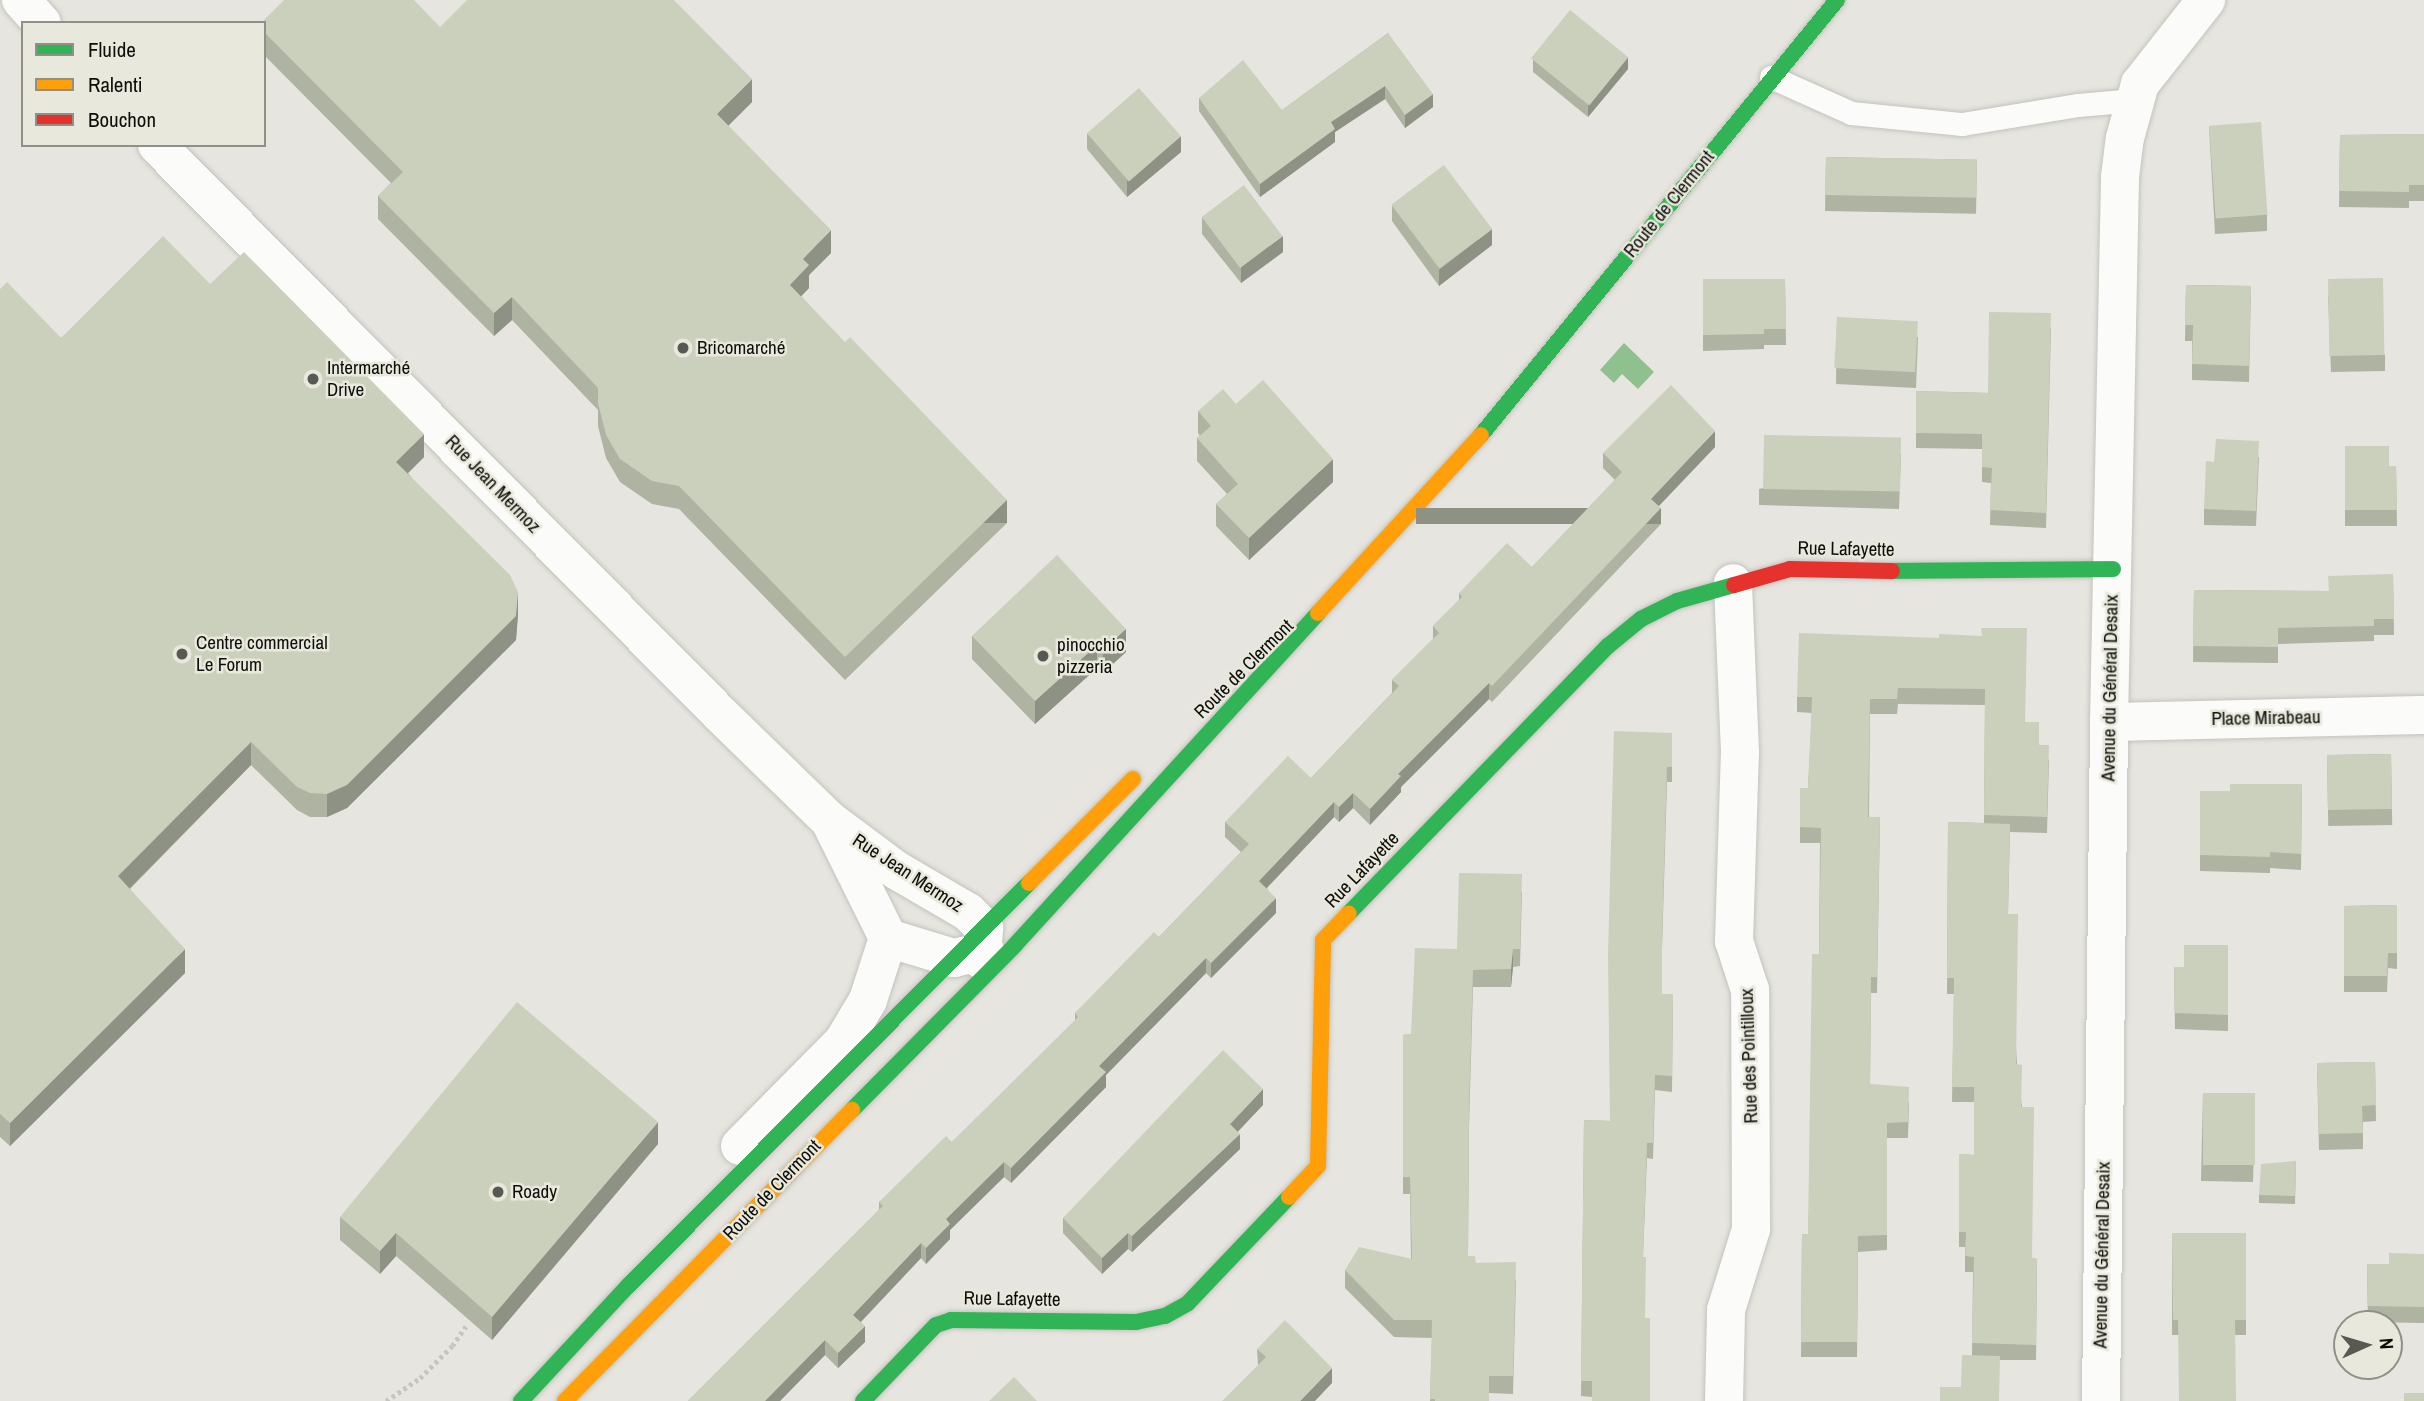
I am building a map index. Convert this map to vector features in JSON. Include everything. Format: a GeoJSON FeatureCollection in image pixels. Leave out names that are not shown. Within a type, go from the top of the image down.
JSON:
{"type":"FeatureCollection","features":[{"type":"Feature","properties":{"kind":"main road","name":"Route de Clermont"},"geometry":{"type":"LineString","coordinates":[[565,1401],[983,953],[1504,410],[1836,0]]}},
{"type":"Feature","properties":{"kind":"main road","name":"Route de Clermont"},"geometry":{"type":"LineString","coordinates":[[1249,664],[1504,410]]}},
{"type":"Feature","properties":{"kind":"main road","name":"Rue Lafayette"},"geometry":{"type":"LineString","coordinates":[[863,1401],[936,1325],[951,1320],[1136,1322],[1165,1316],[1188,1303],[1318,1166],[1323,940],[1608,646],[1642,618],[1677,601],[1790,569],[1926,572],[2113,569]]}},
{"type":"Feature","properties":{"kind":"main road","name":"Route de Clermont"},"geometry":{"type":"LineString","coordinates":[[520,1401],[628,1286],[983,953],[1141,771]]}},
{"type":"Feature","properties":{"kind":"street"},"geometry":{"type":"LineString","coordinates":[[21,0],[40,21]]}},
{"type":"Feature","properties":{"kind":"street","name":"Avenue du Général Desaix"},"geometry":{"type":"LineString","coordinates":[[2101,1401],[2109,722],[2120,177],[2125,138],[2140,84],[2150,67],[2206,0]]}},
{"type":"Feature","properties":{"kind":"street","name":"Rue Jean Mermoz"},"geometry":{"type":"LineString","coordinates":[[160,147],[710,703],[830,820],[896,870],[968,912],[983,953]]}},
{"type":"Feature","properties":{"kind":"street","name":"Rue des Pointilloux"},"geometry":{"type":"LineString","coordinates":[[1724,1401],[1726,1310],[1751,1229],[1751,990],[1734,941],[1740,752],[1734,583]]}},
{"type":"Feature","properties":{"kind":"street","name":"Place Mirabeau"},"geometry":{"type":"LineString","coordinates":[[2109,722],[2424,715]]}},
{"type":"Feature","properties":{"kind":"street","name":"Rue Jean Mermoz"},"geometry":{"type":"LineString","coordinates":[[830,820],[888,938]]}},
{"type":"Feature","properties":{"kind":"street"},"geometry":{"type":"LineString","coordinates":[[888,938],[983,953]]}},
{"type":"Feature","properties":{"kind":"street","name":"Route de Clermont"},"geometry":{"type":"LineString","coordinates":[[628,1286],[704,1184],[843,1042],[868,1000],[888,938]]}},
{"type":"Feature","properties":{"kind":"lane"},"geometry":{"type":"LineString","coordinates":[[1771,77],[1851,113],[1962,124],[2078,105],[2135,100]]}},
{"type":"Feature","properties":{"kind":"path"},"geometry":{"type":"LineString","coordinates":[[386,1401],[420,1378],[452,1346],[466,1326]]}},
{"type":"Feature","properties":{"kind":"shaded area"},"geometry":{"type":"Polygon","coordinates":[[[1624,343],[1654,372],[1638,389],[1622,374],[1614,383],[1600,370],[1624,343]]]}},
{"type":"Feature","properties":{"kind":"building","name":"Bricomarché"},"geometry":{"type":"Polygon","coordinates":[[[284,0],[414,0],[440,27],[467,0],[674,0],[752,79],[717,114],[831,230],[803,259],[809,265],[790,285],[845,342],[850,337],[1007,500],[845,657],[679,486],[652,481],[620,459],[606,435],[598,403],[598,388],[512,297],[494,313],[378,196],[403,172],[266,34],[266,21],[263,21],[284,0]]]}},
{"type":"Feature","properties":{"kind":"building"},"geometry":{"type":"Polygon","coordinates":[[[1570,10],[1628,57],[1589,105],[1531,58],[1570,10]]]}},
{"type":"Feature","properties":{"kind":"building"},"geometry":{"type":"Polygon","coordinates":[[[1388,33],[1433,94],[1405,115],[1385,86],[1331,122],[1335,129],[1260,184],[1199,98],[1243,60],[1282,110],[1388,33]]]}},
{"type":"Feature","properties":{"kind":"building"},"geometry":{"type":"Polygon","coordinates":[[[1139,88],[1181,136],[1129,182],[1087,133],[1139,88]]]}},
{"type":"Feature","properties":{"kind":"building"},"geometry":{"type":"Polygon","coordinates":[[[2261,122],[2267,215],[2216,218],[2209,126],[2261,122]]]}},
{"type":"Feature","properties":{"kind":"building"},"geometry":{"type":"Polygon","coordinates":[[[2424,134],[2424,185],[2409,185],[2409,192],[2339,191],[2340,135],[2424,134]]]}},
{"type":"Feature","properties":{"kind":"building"},"geometry":{"type":"Polygon","coordinates":[[[1826,157],[1977,160],[1976,198],[1825,195],[1826,157]]]}},
{"type":"Feature","properties":{"kind":"building"},"geometry":{"type":"Polygon","coordinates":[[[1444,165],[1492,229],[1439,269],[1391,205],[1444,165]]]}},
{"type":"Feature","properties":{"kind":"building"},"geometry":{"type":"Polygon","coordinates":[[[1244,185],[1283,236],[1240,268],[1202,217],[1244,185]]]}},
{"type":"Feature","properties":{"kind":"building"},"geometry":{"type":"Polygon","coordinates":[[[163,236],[210,284],[244,252],[424,434],[396,462],[510,575],[518,592],[516,616],[347,785],[327,794],[310,793],[297,787],[251,742],[118,876],[185,949],[10,1123],[0,1114],[0,289],[7,282],[61,338],[163,236]]]}},
{"type":"Feature","properties":{"kind":"building"},"geometry":{"type":"Polygon","coordinates":[[[2383,278],[2384,355],[2329,356],[2328,279],[2383,278]]]}},
{"type":"Feature","properties":{"kind":"building"},"geometry":{"type":"Polygon","coordinates":[[[1703,279],[1785,279],[1786,329],[1764,329],[1764,334],[1703,335],[1703,279]]]}},
{"type":"Feature","properties":{"kind":"building"},"geometry":{"type":"Polygon","coordinates":[[[2186,285],[2251,286],[2249,366],[2192,364],[2193,325],[2185,325],[2186,285]]]}},
{"type":"Feature","properties":{"kind":"building"},"geometry":{"type":"Polygon","coordinates":[[[1989,312],[2051,313],[2046,513],[1990,510],[1992,468],[1982,467],[1982,434],[1916,433],[1916,391],[1988,393],[1989,312]]]}},
{"type":"Feature","properties":{"kind":"building"},"geometry":{"type":"Polygon","coordinates":[[[1837,317],[1918,321],[1915,372],[1834,368],[1837,317]]]}},
{"type":"Feature","properties":{"kind":"building"},"geometry":{"type":"Polygon","coordinates":[[[1263,380],[1333,459],[1249,538],[1216,504],[1238,484],[1197,438],[1211,426],[1198,411],[1223,389],[1236,404],[1263,380]]]}},
{"type":"Feature","properties":{"kind":"building"},"geometry":{"type":"Polygon","coordinates":[[[1671,385],[1715,431],[1651,499],[1661,508],[1492,686],[1489,683],[1398,774],[1401,776],[1370,809],[1353,793],[1339,807],[1334,802],[1259,881],[1276,898],[1211,963],[1206,958],[1099,1066],[1106,1072],[1011,1168],[1004,1162],[946,1219],[950,1224],[926,1248],[921,1243],[853,1315],[865,1326],[838,1353],[825,1340],[765,1401],[688,1401],[883,1206],[879,1202],[946,1136],[952,1142],[1078,1017],[1075,1013],[1154,932],[1159,937],[1249,844],[1225,822],[1288,756],[1311,778],[1399,686],[1392,680],[1439,633],[1433,626],[1462,597],[1459,593],[1507,543],[1532,567],[1622,472],[1603,453],[1671,385]]]}},
{"type":"Feature","properties":{"kind":"building"},"geometry":{"type":"Polygon","coordinates":[[[1764,435],[1901,437],[1900,491],[1763,489],[1764,435]]]}},
{"type":"Feature","properties":{"kind":"building"},"geometry":{"type":"Polygon","coordinates":[[[2216,439],[2259,441],[2256,511],[2204,509],[2206,461],[2214,462],[2216,439]]]}},
{"type":"Feature","properties":{"kind":"building"},"geometry":{"type":"Polygon","coordinates":[[[2345,446],[2389,446],[2389,466],[2396,466],[2397,510],[2345,510],[2345,446]]]}},
{"type":"Feature","properties":{"kind":"building"},"geometry":{"type":"Polygon","coordinates":[[[1057,555],[1126,629],[1103,650],[1097,645],[1035,701],[972,636],[1057,555]]]}},
{"type":"Feature","properties":{"kind":"building"},"geometry":{"type":"Polygon","coordinates":[[[2393,574],[2394,619],[2374,619],[2374,626],[2278,628],[2278,647],[2193,646],[2194,590],[2329,591],[2328,576],[2393,574]]]}},
{"type":"Feature","properties":{"kind":"building"},"geometry":{"type":"Polygon","coordinates":[[[1981,628],[2027,628],[2025,722],[2039,722],[2039,745],[2049,745],[2047,817],[1984,815],[1985,689],[1898,688],[1897,699],[1870,699],[1868,817],[1880,817],[1877,977],[1871,977],[1870,1084],[1909,1087],[1908,1122],[1887,1123],[1887,1235],[1858,1236],[1857,1342],[1801,1342],[1802,1234],[1808,1234],[1812,954],[1819,954],[1821,828],[1800,827],[1800,788],[1808,788],[1812,697],[1797,697],[1799,633],[1939,638],[1939,634],[1982,636],[1981,628]]]}},
{"type":"Feature","properties":{"kind":"building"},"geometry":{"type":"Polygon","coordinates":[[[1614,731],[1672,733],[1672,767],[1667,767],[1662,994],[1673,994],[1672,1076],[1655,1075],[1653,1143],[1647,1143],[1643,1257],[1646,1257],[1645,1318],[1650,1318],[1650,1401],[1592,1401],[1592,1381],[1581,1381],[1584,1120],[1610,1121],[1608,956],[1614,731]]]}},
{"type":"Feature","properties":{"kind":"building"},"geometry":{"type":"Polygon","coordinates":[[[2391,754],[2392,809],[2328,810],[2327,755],[2391,754]]]}},
{"type":"Feature","properties":{"kind":"building"},"geometry":{"type":"Polygon","coordinates":[[[2230,784],[2302,784],[2301,854],[2270,852],[2270,857],[2200,855],[2200,791],[2230,791],[2230,784]]]}},
{"type":"Feature","properties":{"kind":"building"},"geometry":{"type":"Polygon","coordinates":[[[1948,822],[2010,824],[2008,914],[2018,914],[2016,1064],[2022,1065],[2021,1107],[2034,1107],[2032,1258],[2037,1259],[2036,1345],[1972,1343],[1974,1257],[1965,1256],[1966,1232],[1959,1232],[1959,1154],[1974,1155],[1974,1087],[1952,1087],[1954,978],[1947,978],[1948,822]]]}},
{"type":"Feature","properties":{"kind":"building"},"geometry":{"type":"Polygon","coordinates":[[[1459,873],[1522,874],[1520,949],[1513,949],[1511,969],[1473,970],[1468,1256],[1475,1256],[1476,1263],[1516,1262],[1513,1376],[1489,1376],[1489,1401],[1430,1399],[1432,1320],[1394,1320],[1345,1270],[1359,1247],[1412,1259],[1410,1177],[1403,1177],[1403,1035],[1411,1034],[1415,948],[1457,949],[1459,873]]]}},
{"type":"Feature","properties":{"kind":"building"},"geometry":{"type":"Polygon","coordinates":[[[2397,905],[2397,953],[2388,953],[2387,976],[2344,976],[2344,906],[2397,905]]]}},
{"type":"Feature","properties":{"kind":"building"},"geometry":{"type":"Polygon","coordinates":[[[2184,945],[2228,945],[2228,1015],[2175,1013],[2174,967],[2184,967],[2184,945]]]}},
{"type":"Feature","properties":{"kind":"building","name":"Roady"},"geometry":{"type":"Polygon","coordinates":[[[517,1002],[658,1122],[492,1317],[396,1233],[380,1251],[340,1217],[517,1002]]]}},
{"type":"Feature","properties":{"kind":"building"},"geometry":{"type":"Polygon","coordinates":[[[1223,1050],[1263,1089],[1230,1124],[1240,1134],[1132,1236],[1128,1233],[1102,1258],[1063,1218],[1223,1050]]]}},
{"type":"Feature","properties":{"kind":"building"},"geometry":{"type":"Polygon","coordinates":[[[2375,1062],[2376,1105],[2362,1106],[2363,1133],[2319,1134],[2317,1063],[2375,1062]]]}},
{"type":"Feature","properties":{"kind":"building"},"geometry":{"type":"Polygon","coordinates":[[[2203,1093],[2255,1093],[2255,1165],[2203,1165],[2203,1093]]]}},
{"type":"Feature","properties":{"kind":"building"},"geometry":{"type":"Polygon","coordinates":[[[2296,1161],[2295,1196],[2259,1195],[2261,1164],[2296,1161]]]}},
{"type":"Feature","properties":{"kind":"building"},"geometry":{"type":"Polygon","coordinates":[[[2172,1233],[2246,1233],[2246,1320],[2235,1320],[2236,1401],[2179,1401],[2178,1320],[2173,1320],[2172,1233]]]}},
{"type":"Feature","properties":{"kind":"building"},"geometry":{"type":"Polygon","coordinates":[[[2389,1253],[2424,1254],[2424,1307],[2368,1306],[2367,1264],[2389,1264],[2389,1253]]]}},
{"type":"Feature","properties":{"kind":"building"},"geometry":{"type":"Polygon","coordinates":[[[1285,1320],[1332,1368],[1300,1401],[1222,1401],[1266,1357],[1257,1349],[1285,1320]]]}},
{"type":"Feature","properties":{"kind":"building"},"geometry":{"type":"Polygon","coordinates":[[[1962,1355],[2000,1356],[1999,1401],[1940,1401],[1940,1387],[1961,1387],[1962,1355]]]}},
{"type":"Feature","properties":{"kind":"building"},"geometry":{"type":"Polygon","coordinates":[[[1014,1377],[1037,1401],[989,1401],[1014,1377]]]}},
{"type":"Feature","properties":{"kind":"building"},"geometry":{"type":"Polygon","coordinates":[[[2404,1393],[2424,1393],[2424,1401],[2404,1401],[2404,1393]]]}},
{"type":"Feature","properties":{"kind":"traffic: fast"},"geometry":{"type":"LineString","coordinates":[[1481,435],[1837,0]]}},
{"type":"Feature","properties":{"kind":"traffic: fast"},"geometry":{"type":"LineString","coordinates":[[1892,571],[2113,569]]}},
{"type":"Feature","properties":{"kind":"traffic: fast"},"geometry":{"type":"LineString","coordinates":[[1349,913],[1608,646],[1641,619],[1677,601],[1734,585]]}},
{"type":"Feature","properties":{"kind":"traffic: fast"},"geometry":{"type":"LineString","coordinates":[[852,1110],[1015,945],[1318,613]]}},
{"type":"Feature","properties":{"kind":"traffic: fast"},"geometry":{"type":"LineString","coordinates":[[521,1401],[628,1286],[1029,883]]}},
{"type":"Feature","properties":{"kind":"traffic: fast"},"geometry":{"type":"LineString","coordinates":[[863,1401],[936,1325],[951,1320],[1136,1322],[1165,1316],[1188,1303],[1289,1197]]}},
{"type":"Feature","properties":{"kind":"traffic: slow"},"geometry":{"type":"LineString","coordinates":[[1318,613],[1481,435]]}},
{"type":"Feature","properties":{"kind":"traffic: slow"},"geometry":{"type":"LineString","coordinates":[[1029,883],[1133,779]]}},
{"type":"Feature","properties":{"kind":"traffic: slow"},"geometry":{"type":"LineString","coordinates":[[1289,1197],[1318,1166],[1323,940],[1349,913]]}},
{"type":"Feature","properties":{"kind":"traffic: slow"},"geometry":{"type":"LineString","coordinates":[[565,1401],[852,1110]]}},
{"type":"Feature","properties":{"kind":"traffic: jam"},"geometry":{"type":"LineString","coordinates":[[1734,585],[1790,569],[1892,571]]}},
{"type":"Feature","properties":{"kind":"place","name":"Bricomarché"},"geometry":{"type":"Point","coordinates":[683,348]}},
{"type":"Feature","properties":{"kind":"place","name":"Intermarché Drive"},"geometry":{"type":"Point","coordinates":[313,379]}},
{"type":"Feature","properties":{"kind":"place","name":"Centre commercial Le Forum"},"geometry":{"type":"Point","coordinates":[182,654]}},
{"type":"Feature","properties":{"kind":"place","name":"pinocchio pizzeria"},"geometry":{"type":"Point","coordinates":[1043,656]}},
{"type":"Feature","properties":{"kind":"place","name":"Roady"},"geometry":{"type":"Point","coordinates":[498,1192]}}]}
